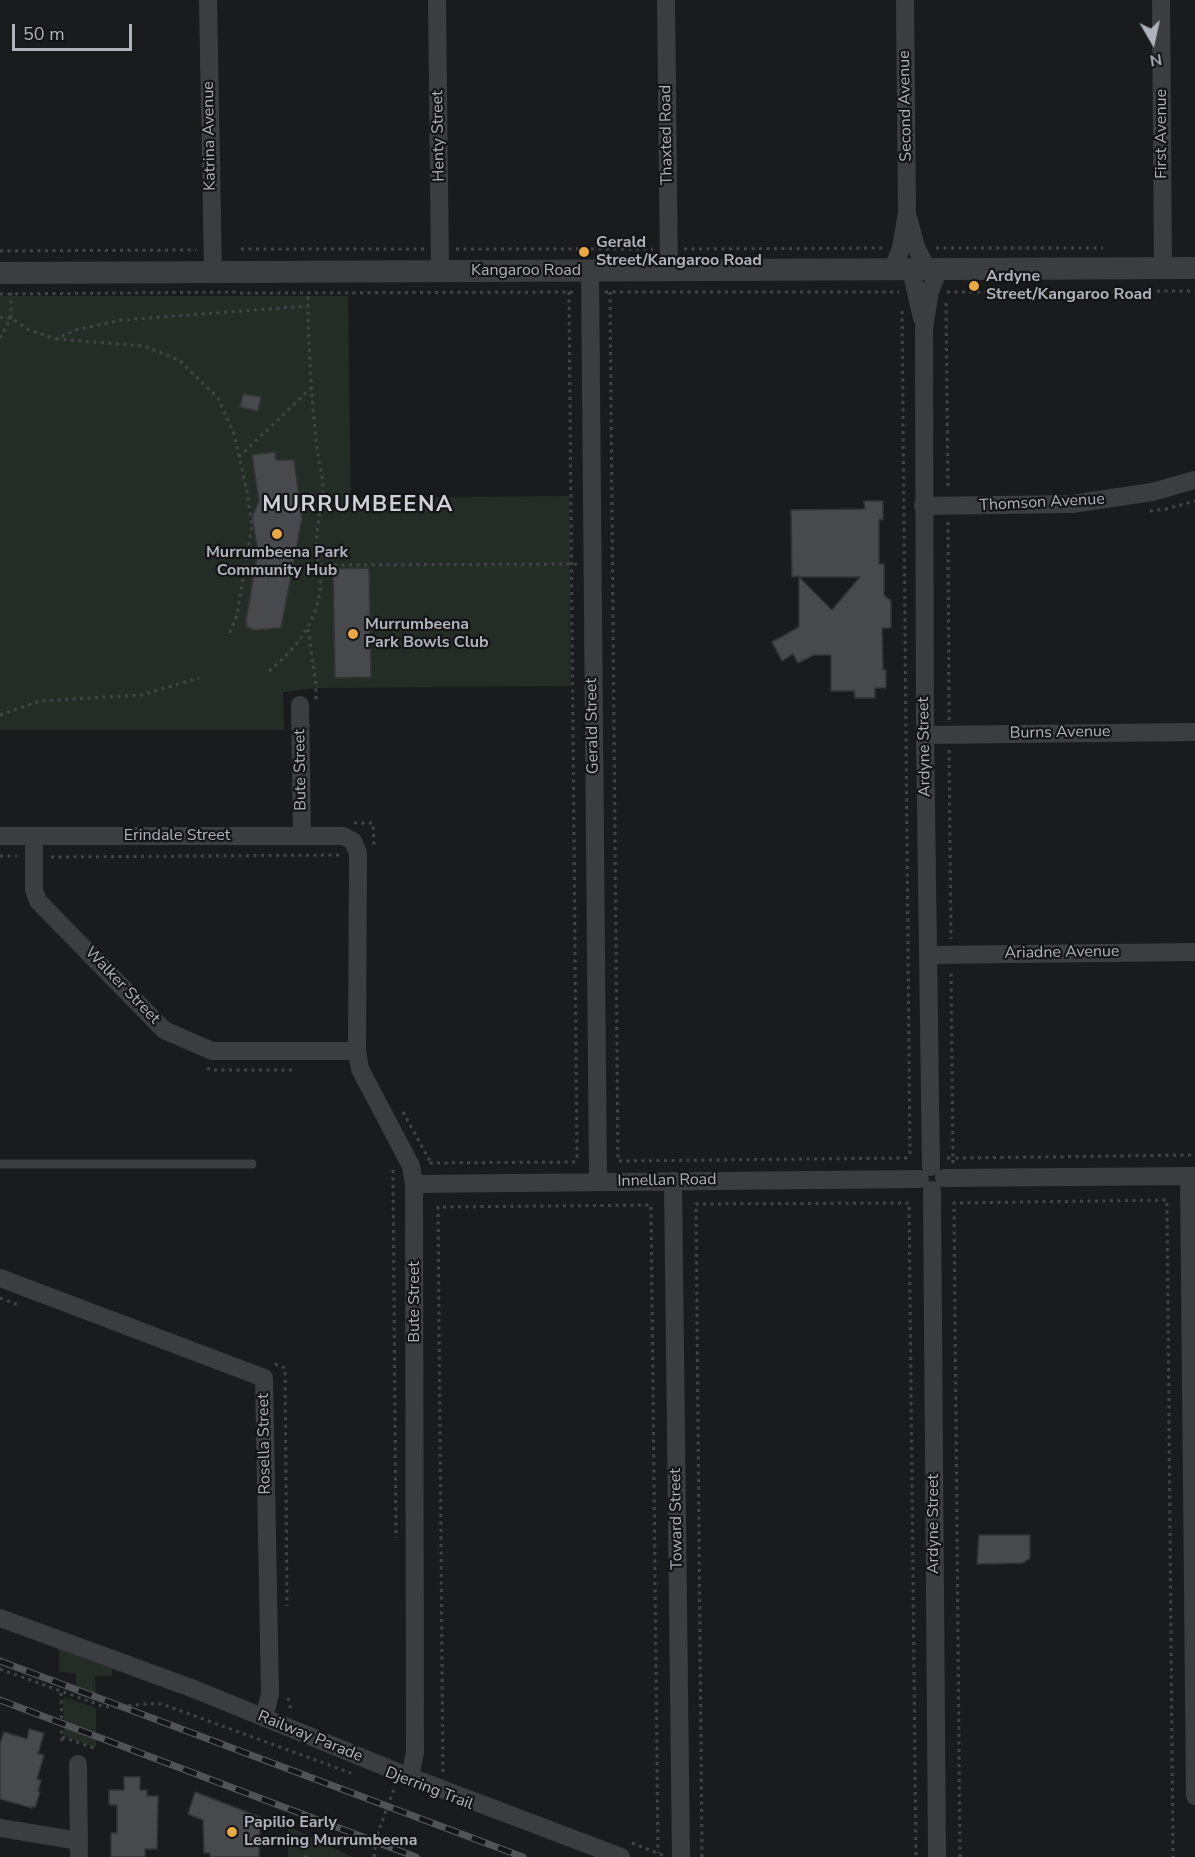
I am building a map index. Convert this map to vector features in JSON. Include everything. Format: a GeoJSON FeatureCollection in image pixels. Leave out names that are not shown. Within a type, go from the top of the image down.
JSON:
{"type":"FeatureCollection","features":[{"type":"Feature","properties":{"kind":"street","name":"Katrina Avenue"},"geometry":{"type":"LineString","coordinates":[[208,0],[213,261]]}},
{"type":"Feature","properties":{"kind":"street","name":"Henty Street"},"geometry":{"type":"LineString","coordinates":[[437,0],[440,260]]}},
{"type":"Feature","properties":{"kind":"street","name":"Thaxted Road"},"geometry":{"type":"LineString","coordinates":[[666,0],[668,259]]}},
{"type":"Feature","properties":{"kind":"street","name":"Second Avenue"},"geometry":{"type":"LineString","coordinates":[[904,0],[907,213],[909,248],[917,279]]}},
{"type":"Feature","properties":{"kind":"street","name":"First Avenue"},"geometry":{"type":"LineString","coordinates":[[1161,0],[1163,268]]}},
{"type":"Feature","properties":{"kind":"street"},"geometry":{"type":"LineString","coordinates":[[909,248],[917,279]]}},
{"type":"Feature","properties":{"kind":"street","name":"Kangaroo Road"},"geometry":{"type":"LineString","coordinates":[[5,273],[213,261],[440,260],[590,282],[668,259],[917,279],[1195,268]]}},
{"type":"Feature","properties":{"kind":"street","name":"Ardyne Street"},"geometry":{"type":"LineString","coordinates":[[917,279],[924,328],[923,507],[932,1178],[937,1857]]}},
{"type":"Feature","properties":{"kind":"street","name":"Gerald Street"},"geometry":{"type":"LineString","coordinates":[[590,282],[598,1182]]}},
{"type":"Feature","properties":{"kind":"street","name":"Thomson Avenue"},"geometry":{"type":"LineString","coordinates":[[923,507],[1072,504],[1152,492],[1195,480]]}},
{"type":"Feature","properties":{"kind":"street","name":"Bute Street"},"geometry":{"type":"LineString","coordinates":[[300,705],[302,836]]}},
{"type":"Feature","properties":{"kind":"street","name":"Burns Avenue"},"geometry":{"type":"LineString","coordinates":[[925,735],[1195,732]]}},
{"type":"Feature","properties":{"kind":"street","name":"Bute Street"},"geometry":{"type":"LineString","coordinates":[[352,832],[358,852],[357,1051],[360,1069],[411,1166],[414,1184],[415,1752],[411,1777]]}},
{"type":"Feature","properties":{"kind":"street","name":"Erindale Street"},"geometry":{"type":"LineString","coordinates":[[0,836],[343,836],[352,832]]}},
{"type":"Feature","properties":{"kind":"street","name":"Walker Street"},"geometry":{"type":"LineString","coordinates":[[34,836],[34,890],[38,901],[164,1030],[212,1051],[357,1051]]}},
{"type":"Feature","properties":{"kind":"street","name":"Ariadne Avenue"},"geometry":{"type":"LineString","coordinates":[[929,954],[1195,952]]}},
{"type":"Feature","properties":{"kind":"street"},"geometry":{"type":"LineString","coordinates":[[1192,1176],[1195,1796]]}},
{"type":"Feature","properties":{"kind":"street","name":"Innellan Road"},"geometry":{"type":"LineString","coordinates":[[414,1184],[1192,1176]]}},
{"type":"Feature","properties":{"kind":"street","name":"Toward Street"},"geometry":{"type":"LineString","coordinates":[[674,1181],[681,1857]]}},
{"type":"Feature","properties":{"kind":"street","name":"Rosella Street"},"geometry":{"type":"LineString","coordinates":[[0,1278],[264,1378],[270,1694],[264,1718]]}},
{"type":"Feature","properties":{"kind":"street","name":"Railway Parade"},"geometry":{"type":"LineString","coordinates":[[0,1618],[194,1689],[411,1777],[621,1857]]}},
{"type":"Feature","properties":{"kind":"street"},"geometry":{"type":"LineString","coordinates":[[0,1827],[79,1849],[78,1764]]}},
{"type":"Feature","properties":{"kind":"lane"},"geometry":{"type":"LineString","coordinates":[[0,1164],[252,1164]]}},
{"type":"Feature","properties":{"kind":"path"},"geometry":{"type":"LineString","coordinates":[[0,251],[213,261],[668,259],[909,248],[1108,248]]}},
{"type":"Feature","properties":{"kind":"path"},"geometry":{"type":"LineString","coordinates":[[0,338],[11,318],[5,273]]}},
{"type":"Feature","properties":{"kind":"path"},"geometry":{"type":"LineString","coordinates":[[431,1163],[909,1158],[917,279]]}},
{"type":"Feature","properties":{"kind":"path"},"geometry":{"type":"LineString","coordinates":[[240,293],[569,292],[590,282],[610,292],[917,279],[1195,291]]}},
{"type":"Feature","properties":{"kind":"path"},"geometry":{"type":"LineString","coordinates":[[569,292],[577,1162]]}},
{"type":"Feature","properties":{"kind":"path"},"geometry":{"type":"LineString","coordinates":[[610,292],[618,1161]]}},
{"type":"Feature","properties":{"kind":"path"},"geometry":{"type":"LineString","coordinates":[[56,339],[75,330],[122,320],[308,306],[311,388],[317,455],[323,487],[318,518],[317,552],[321,575],[320,597],[308,628],[298,644],[269,671]]}},
{"type":"Feature","properties":{"kind":"path"},"geometry":{"type":"LineString","coordinates":[[0,317],[11,318],[29,330],[56,339],[144,346],[179,360],[218,398],[234,434],[252,525],[237,615],[228,637]]}},
{"type":"Feature","properties":{"kind":"path"},"geometry":{"type":"LineString","coordinates":[[239,457],[311,388]]}},
{"type":"Feature","properties":{"kind":"path"},"geometry":{"type":"LineString","coordinates":[[948,489],[959,489]]}},
{"type":"Feature","properties":{"kind":"path"},"geometry":{"type":"LineString","coordinates":[[319,565],[591,563]]}},
{"type":"Feature","properties":{"kind":"path"},"geometry":{"type":"LineString","coordinates":[[300,705],[317,699],[308,628]]}},
{"type":"Feature","properties":{"kind":"path"},"geometry":{"type":"LineString","coordinates":[[0,715],[40,701],[141,695],[199,678]]}},
{"type":"Feature","properties":{"kind":"path"},"geometry":{"type":"LineString","coordinates":[[352,832],[374,823],[374,846]]}},
{"type":"Feature","properties":{"kind":"path"},"geometry":{"type":"LineString","coordinates":[[51,865],[51,855],[340,855]]}},
{"type":"Feature","properties":{"kind":"path"},"geometry":{"type":"LineString","coordinates":[[0,856],[17,856],[18,867]]}},
{"type":"Feature","properties":{"kind":"path"},"geometry":{"type":"LineString","coordinates":[[202,1066],[211,1070],[295,1070]]}},
{"type":"Feature","properties":{"kind":"path"},"geometry":{"type":"LineString","coordinates":[[403,1112],[431,1163],[437,1184]]}},
{"type":"Feature","properties":{"kind":"path"},"geometry":{"type":"LineString","coordinates":[[393,1162],[396,1542]]}},
{"type":"Feature","properties":{"kind":"path"},"geometry":{"type":"LineString","coordinates":[[960,1857],[954,1203],[1167,1200],[1173,1857]]}},
{"type":"Feature","properties":{"kind":"path"},"geometry":{"type":"LineString","coordinates":[[702,1857],[696,1204],[909,1203],[916,1857]]}},
{"type":"Feature","properties":{"kind":"path"},"geometry":{"type":"LineString","coordinates":[[443,1773],[438,1207],[651,1205],[658,1853]]}},
{"type":"Feature","properties":{"kind":"path"},"geometry":{"type":"LineString","coordinates":[[0,1298],[22,1306]]}},
{"type":"Feature","properties":{"kind":"path"},"geometry":{"type":"LineString","coordinates":[[274,1364],[285,1368],[287,1613]]}},
{"type":"Feature","properties":{"kind":"path"},"geometry":{"type":"LineString","coordinates":[[0,1669],[61,1693],[110,1708],[145,1703],[162,1704],[351,1773]]}},
{"type":"Feature","properties":{"kind":"path"},"geometry":{"type":"LineString","coordinates":[[61,1693],[62,1745]]}},
{"type":"Feature","properties":{"kind":"path"},"geometry":{"type":"LineString","coordinates":[[62,1737],[94,1749]]}},
{"type":"Feature","properties":{"kind":"path","name":"Djerring Trail"},"geometry":{"type":"LineString","coordinates":[[374,1857],[374,1845],[394,1789],[384,1785]]}},
{"type":"Feature","properties":{"kind":"path"},"geometry":{"type":"LineString","coordinates":[[304,1857],[311,1857]]}},
{"type":"Feature","properties":{"kind":"shaded area"},"geometry":{"type":"Polygon","coordinates":[[[0,296],[348,296],[351,498],[569,496],[571,686],[320,688],[283,692],[284,730],[0,730],[0,296]]]}},
{"type":"Feature","properties":{"kind":"shaded area"},"geometry":{"type":"Polygon","coordinates":[[[59,1649],[112,1669],[112,1676],[95,1676],[96,1701],[76,1694],[76,1673],[59,1672],[59,1649]]]}},
{"type":"Feature","properties":{"kind":"shaded area"},"geometry":{"type":"Polygon","coordinates":[[[65,1697],[96,1708],[96,1748],[64,1736],[63,1699],[65,1697]]]}},
{"type":"Feature","properties":{"kind":"shaded area"},"geometry":{"type":"Polygon","coordinates":[[[288,1826],[352,1857],[288,1857],[288,1826]]]}},
{"type":"Feature","properties":{"kind":"building"},"geometry":{"type":"Polygon","coordinates":[[[243,394],[261,397],[258,411],[240,407],[243,394]]]}},
{"type":"Feature","properties":{"kind":"building","name":"Murrumbeena Park Community Hub"},"geometry":{"type":"Polygon","coordinates":[[[275,452],[276,460],[294,460],[302,518],[281,628],[254,630],[247,627],[246,620],[258,551],[252,517],[259,501],[252,455],[275,452]]]}},
{"type":"Feature","properties":{"kind":"building"},"geometry":{"type":"Polygon","coordinates":[[[864,501],[883,501],[883,520],[879,519],[879,564],[884,564],[884,595],[891,601],[891,628],[882,628],[886,688],[875,688],[875,698],[855,698],[854,691],[831,691],[831,655],[814,655],[798,663],[793,654],[782,661],[772,642],[799,627],[799,577],[799,576],[792,577],[791,510],[865,509],[864,501]],[[799,577],[832,610],[860,577],[799,577]]]}},
{"type":"Feature","properties":{"kind":"building","name":"Murrumbeena Park Bowls Club"},"geometry":{"type":"Polygon","coordinates":[[[369,568],[371,677],[335,678],[333,569],[369,568]]]}},
{"type":"Feature","properties":{"kind":"building"},"geometry":{"type":"Polygon","coordinates":[[[979,1535],[1030,1535],[1030,1558],[1023,1563],[977,1564],[979,1535]]]}},
{"type":"Feature","properties":{"kind":"building"},"geometry":{"type":"Polygon","coordinates":[[[29,1729],[44,1733],[38,1754],[44,1755],[37,1779],[41,1780],[38,1791],[40,1792],[35,1807],[32,1806],[32,1808],[0,1799],[0,1744],[4,1732],[27,1739],[29,1729]]]}},
{"type":"Feature","properties":{"kind":"building"},"geometry":{"type":"Polygon","coordinates":[[[124,1777],[140,1777],[140,1790],[147,1790],[147,1796],[158,1796],[157,1849],[145,1849],[145,1857],[111,1857],[111,1833],[117,1833],[117,1805],[109,1805],[109,1790],[124,1790],[124,1777]]]}},
{"type":"Feature","properties":{"kind":"building","name":"Papilio Early Learning Murrumbeena"},"geometry":{"type":"Polygon","coordinates":[[[195,1792],[260,1817],[259,1857],[210,1857],[210,1853],[204,1853],[203,1820],[188,1814],[195,1792]]]}},
{"type":"Feature","properties":{"kind":"railway"},"geometry":{"type":"LineString","coordinates":[[0,1661],[523,1857]]}},
{"type":"Feature","properties":{"kind":"railway"},"geometry":{"type":"LineString","coordinates":[[0,1700],[416,1857]]}},
{"type":"Feature","properties":{"kind":"place","name":"Gerald Street/Kangaroo Road"},"geometry":{"type":"Point","coordinates":[584,252]}},
{"type":"Feature","properties":{"kind":"place","name":"Ardyne Street/Kangaroo Road"},"geometry":{"type":"Point","coordinates":[974,286]}},
{"type":"Feature","properties":{"kind":"place","name":"Murrumbeena Park Community Hub"},"geometry":{"type":"Point","coordinates":[277,534]}},
{"type":"Feature","properties":{"kind":"place","name":"Murrumbeena Park Bowls Club"},"geometry":{"type":"Point","coordinates":[353,634]}},
{"type":"Feature","properties":{"kind":"place","name":"Papilio Early Learning Murrumbeena"},"geometry":{"type":"Point","coordinates":[232,1832]}},
{"type":"Feature","properties":{"kind":"district","name":"MURRUMBEENA"},"geometry":{"type":"Point","coordinates":[358,506]}}]}
